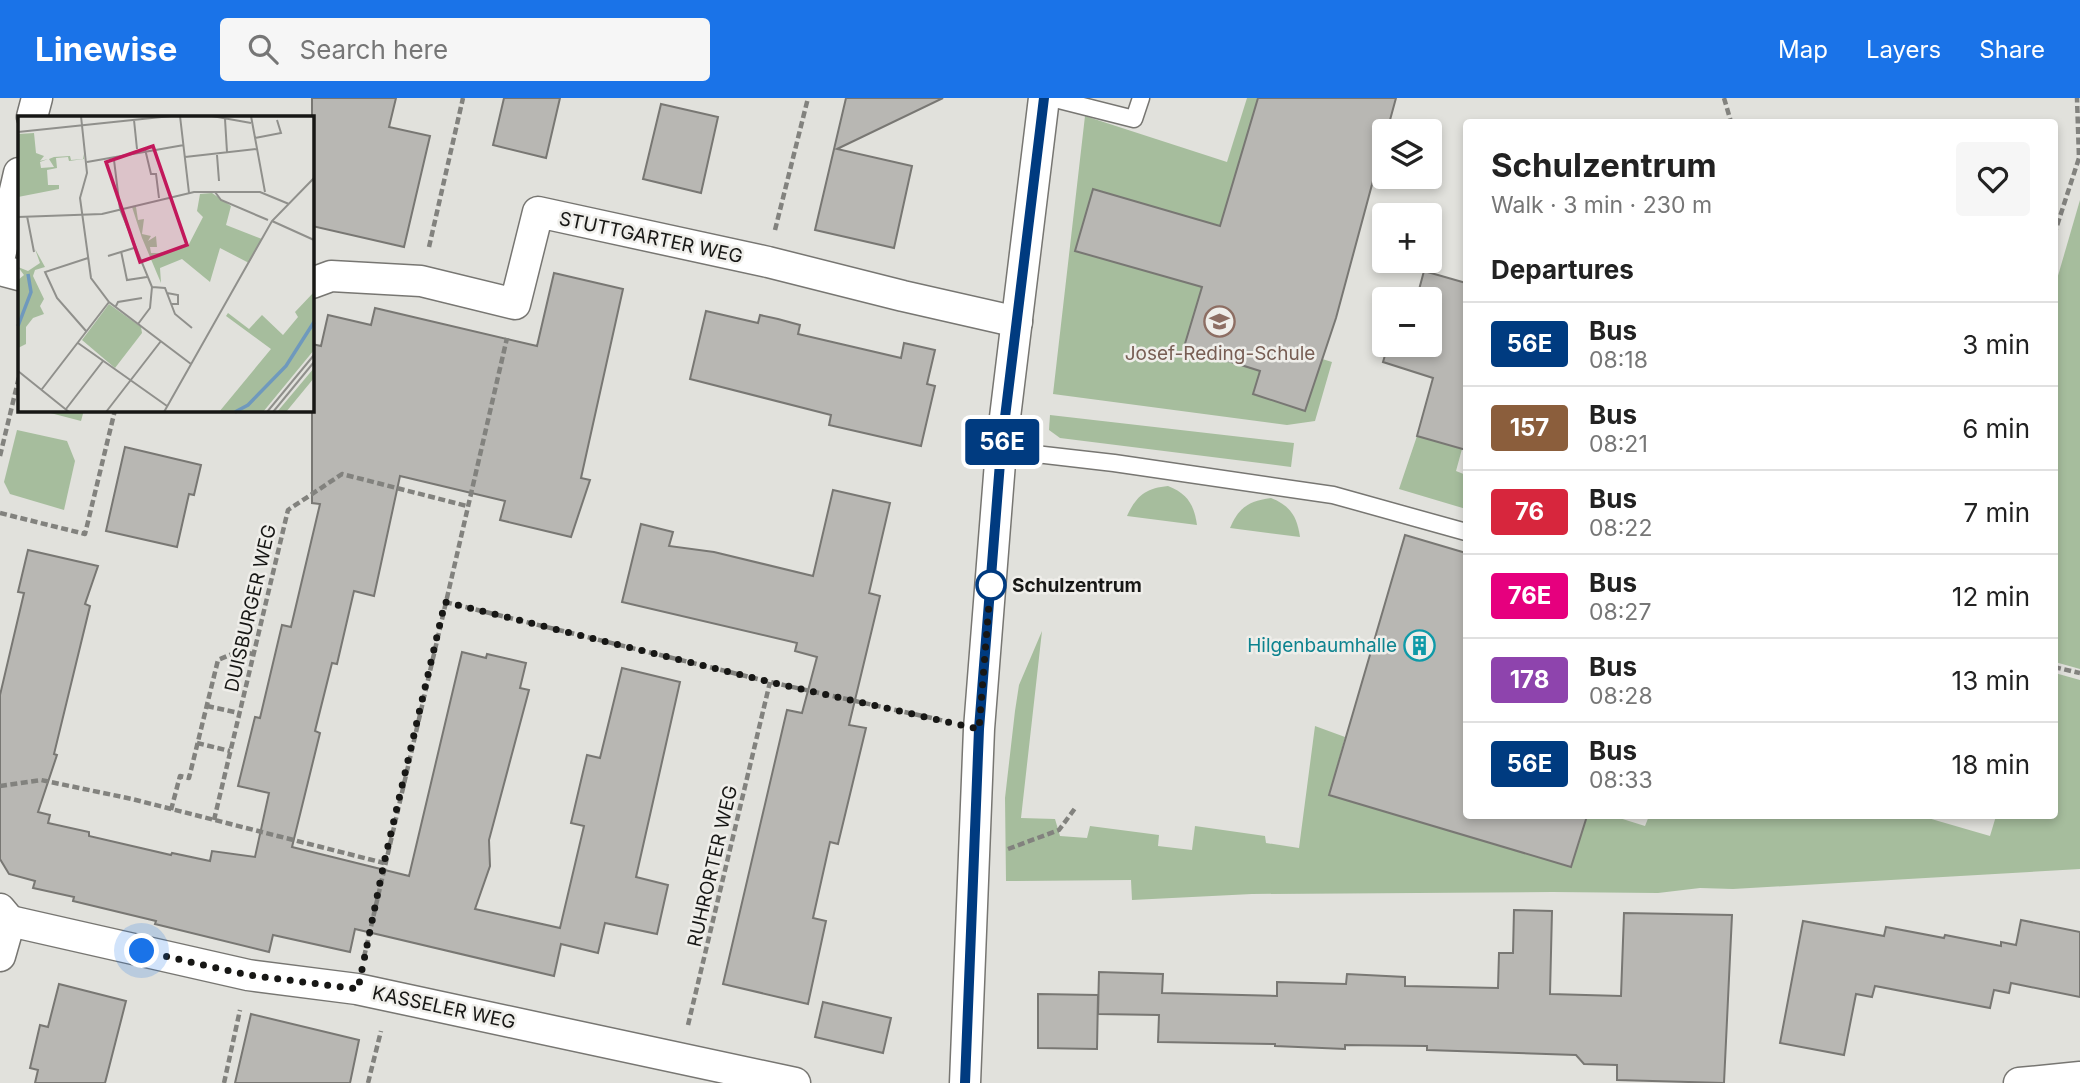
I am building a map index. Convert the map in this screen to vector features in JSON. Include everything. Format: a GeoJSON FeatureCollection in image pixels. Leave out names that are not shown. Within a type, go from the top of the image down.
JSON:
{"type":"FeatureCollection","features":[{"type":"Feature","properties":{"kind":"street"},"geometry":{"type":"LineString","coordinates":[[32,116],[37,98]]}},
{"type":"Feature","properties":{"kind":"street"},"geometry":{"type":"LineString","coordinates":[[965,1083],[979,729],[1001,450],[1044,98]]}},
{"type":"Feature","properties":{"kind":"street"},"geometry":{"type":"LineString","coordinates":[[0,256],[18,177]]}},
{"type":"Feature","properties":{"kind":"street","name":"STUTTGARTER WEG"},"geometry":{"type":"LineString","coordinates":[[515,304],[538,212],[768,262],[1017,321]]}},
{"type":"Feature","properties":{"kind":"street"},"geometry":{"type":"LineString","coordinates":[[0,270],[18,275]]}},
{"type":"Feature","properties":{"kind":"street"},"geometry":{"type":"LineString","coordinates":[[313,283],[331,276],[421,281],[515,304]]}},
{"type":"Feature","properties":{"kind":"street"},"geometry":{"type":"LineString","coordinates":[[0,956],[5,915]]}},
{"type":"Feature","properties":{"kind":"street","name":"KASSELER WEG"},"geometry":{"type":"LineString","coordinates":[[5,915],[248,975],[358,989],[795,1083]]}},
{"type":"Feature","properties":{"kind":"street"},"geometry":{"type":"LineString","coordinates":[[2019,1083],[2080,1077]]}},
{"type":"Feature","properties":{"kind":"lane"},"geometry":{"type":"LineString","coordinates":[[1051,98],[1134,119],[1141,98]]}},
{"type":"Feature","properties":{"kind":"lane"},"geometry":{"type":"LineString","coordinates":[[1001,450],[1114,463],[1333,495],[1463,531]]}},
{"type":"Feature","properties":{"kind":"path"},"geometry":{"type":"LineString","coordinates":[[421,281],[463,98]]}},
{"type":"Feature","properties":{"kind":"path"},"geometry":{"type":"LineString","coordinates":[[768,262],[808,98]]}},
{"type":"Feature","properties":{"kind":"path"},"geometry":{"type":"LineString","coordinates":[[1724,98],[1730,119]]}},
{"type":"Feature","properties":{"kind":"path"},"geometry":{"type":"LineString","coordinates":[[2058,223],[2079,158],[2077,98]]}},
{"type":"Feature","properties":{"kind":"path"},"geometry":{"type":"LineString","coordinates":[[358,989],[384,863],[515,304]]}},
{"type":"Feature","properties":{"kind":"path"},"geometry":{"type":"LineString","coordinates":[[0,456],[18,381]]}},
{"type":"Feature","properties":{"kind":"path"},"geometry":{"type":"LineString","coordinates":[[0,513],[85,534],[115,411]]}},
{"type":"Feature","properties":{"kind":"path","name":"DUISBURGER WEG"},"geometry":{"type":"LineString","coordinates":[[214,820],[288,510],[342,474],[467,506]]}},
{"type":"Feature","properties":{"kind":"path"},"geometry":{"type":"LineString","coordinates":[[445,602],[770,682],[979,729]]}},
{"type":"Feature","properties":{"kind":"path"},"geometry":{"type":"LineString","coordinates":[[171,810],[180,776],[189,778],[218,660],[239,651],[253,654]]}},
{"type":"Feature","properties":{"kind":"path"},"geometry":{"type":"LineString","coordinates":[[2058,668],[2080,673]]}},
{"type":"Feature","properties":{"kind":"path","name":"RUHRORTER WEG"},"geometry":{"type":"LineString","coordinates":[[681,1057],[770,682]]}},
{"type":"Feature","properties":{"kind":"path"},"geometry":{"type":"LineString","coordinates":[[207,706],[239,713]]}},
{"type":"Feature","properties":{"kind":"path"},"geometry":{"type":"LineString","coordinates":[[197,743],[230,751]]}},
{"type":"Feature","properties":{"kind":"path"},"geometry":{"type":"LineString","coordinates":[[0,786],[41,779],[384,863]]}},
{"type":"Feature","properties":{"kind":"path"},"geometry":{"type":"LineString","coordinates":[[973,879],[1000,852],[1059,830],[1076,807]]}},
{"type":"Feature","properties":{"kind":"path"},"geometry":{"type":"LineString","coordinates":[[223,1083],[248,975]]}},
{"type":"Feature","properties":{"kind":"path"},"geometry":{"type":"LineString","coordinates":[[368,1083],[389,996]]}},
{"type":"Feature","properties":{"kind":"green space"},"geometry":{"type":"Polygon","coordinates":[[[1247,98],[1258,98],[1184,347],[1238,364],[1250,326],[1271,333],[1253,394],[1305,411],[1319,358],[1332,362],[1315,421],[1287,425],[1053,394],[1085,116],[1227,162],[1247,98]]]}},
{"type":"Feature","properties":{"kind":"green space"},"geometry":{"type":"Polygon","coordinates":[[[2080,200],[2080,669],[2058,663],[2058,276],[2080,200]]]}},
{"type":"Feature","properties":{"kind":"green space"},"geometry":{"type":"Polygon","coordinates":[[[43,411],[84,411],[81,421],[43,411]]]}},
{"type":"Feature","properties":{"kind":"green space"},"geometry":{"type":"Polygon","coordinates":[[[1050,415],[1294,443],[1291,467],[1060,438],[1049,430],[1050,415]]]}},
{"type":"Feature","properties":{"kind":"green space"},"geometry":{"type":"Polygon","coordinates":[[[17,430],[67,441],[75,461],[64,510],[10,494],[4,482],[17,430]]]}},
{"type":"Feature","properties":{"kind":"green space"},"geometry":{"type":"Polygon","coordinates":[[[1417,436],[1462,449],[1456,471],[1463,474],[1463,508],[1399,489],[1417,436]]]}},
{"type":"Feature","properties":{"kind":"green space"},"geometry":{"type":"Polygon","coordinates":[[[1168,486],[1189,501],[1197,525],[1127,516],[1143,494],[1168,486]]]}},
{"type":"Feature","properties":{"kind":"green space"},"geometry":{"type":"Polygon","coordinates":[[[1271,498],[1292,513],[1300,537],[1230,528],[1246,506],[1271,498]]]}},
{"type":"Feature","properties":{"kind":"green space"},"geometry":{"type":"Polygon","coordinates":[[[1042,631],[1021,818],[1055,819],[1060,836],[1087,838],[1090,826],[1159,835],[1158,846],[1192,850],[1195,826],[1265,836],[1266,843],[1299,848],[1315,726],[1345,737],[1329,795],[1571,867],[1586,819],[1623,819],[1645,826],[1648,819],[1931,819],[1990,836],[1995,819],[2058,819],[2058,674],[2080,680],[2080,869],[1733,889],[1700,888],[1658,893],[1252,894],[1132,900],[1131,880],[1006,881],[1005,798],[1019,685],[1042,631]]]}},
{"type":"Feature","properties":{"kind":"building"},"geometry":{"type":"Polygon","coordinates":[[[312,98],[396,98],[389,127],[430,136],[404,247],[313,226],[312,98]]]}},
{"type":"Feature","properties":{"kind":"building"},"geometry":{"type":"Polygon","coordinates":[[[504,98],[560,98],[546,158],[493,145],[504,98]]]}},
{"type":"Feature","properties":{"kind":"building"},"geometry":{"type":"Polygon","coordinates":[[[846,98],[943,98],[837,149],[912,166],[894,248],[815,230],[846,98]]]}},
{"type":"Feature","properties":{"kind":"building"},"geometry":{"type":"Polygon","coordinates":[[[1258,98],[1396,98],[1390,119],[1372,119],[1372,184],[1336,318],[1305,411],[1253,394],[1260,371],[1184,347],[1202,287],[1075,251],[1093,189],[1220,226],[1258,98]]]}},
{"type":"Feature","properties":{"kind":"building"},"geometry":{"type":"Polygon","coordinates":[[[661,104],[718,117],[701,193],[643,179],[661,104]]]}},
{"type":"Feature","properties":{"kind":"building"},"geometry":{"type":"Polygon","coordinates":[[[554,273],[623,289],[581,478],[590,480],[571,537],[500,520],[505,501],[400,476],[374,596],[354,591],[337,664],[332,663],[315,731],[320,733],[292,847],[409,876],[462,652],[486,658],[487,654],[526,663],[520,688],[529,690],[489,840],[490,866],[475,909],[560,928],[584,826],[571,823],[587,755],[600,758],[622,668],[680,682],[636,877],[668,885],[657,934],[605,923],[598,953],[561,944],[554,976],[355,929],[350,952],[273,935],[269,952],[73,901],[74,897],[33,888],[35,881],[9,874],[0,859],[0,695],[24,593],[18,592],[28,550],[98,566],[85,604],[90,606],[54,754],[57,755],[38,812],[50,815],[48,823],[89,832],[89,836],[171,855],[172,853],[210,861],[212,851],[255,857],[269,793],[238,786],[255,717],[260,718],[282,625],[291,627],[320,504],[312,503],[313,344],[321,346],[328,315],[371,325],[375,308],[537,346],[554,273]]]}},
{"type":"Feature","properties":{"kind":"building"},"geometry":{"type":"Polygon","coordinates":[[[1423,273],[1463,282],[1463,449],[1417,436],[1433,378],[1383,362],[1384,357],[1442,357],[1442,287],[1420,287],[1423,273]]]}},
{"type":"Feature","properties":{"kind":"building"},"geometry":{"type":"Polygon","coordinates":[[[706,311],[758,323],[760,315],[778,319],[800,325],[798,334],[901,358],[904,343],[935,350],[927,384],[935,386],[921,446],[829,425],[831,415],[690,379],[706,311]]]}},
{"type":"Feature","properties":{"kind":"building"},"geometry":{"type":"Polygon","coordinates":[[[125,447],[201,465],[194,495],[189,494],[177,547],[106,531],[125,447]]]}},
{"type":"Feature","properties":{"kind":"building"},"geometry":{"type":"Polygon","coordinates":[[[833,490],[890,503],[869,593],[880,596],[849,725],[866,728],[838,844],[830,842],[813,918],[826,921],[808,1004],[723,984],[787,710],[802,713],[817,657],[795,651],[797,643],[622,602],[641,524],[673,532],[669,546],[714,552],[813,576],[833,490]]]}},
{"type":"Feature","properties":{"kind":"building","name":"Hilgenbaumhalle"},"geometry":{"type":"Polygon","coordinates":[[[1405,535],[1463,552],[1463,819],[1586,819],[1571,867],[1329,795],[1405,535]]]}},
{"type":"Feature","properties":{"kind":"building"},"geometry":{"type":"Polygon","coordinates":[[[1514,910],[1552,911],[1550,994],[1621,996],[1624,913],[1732,915],[1724,1083],[1617,1080],[1617,1065],[1584,1064],[1576,1055],[1427,1050],[1427,1046],[1345,1045],[1345,1049],[1275,1044],[1158,1042],[1159,1015],[1098,1014],[1099,972],[1163,974],[1162,993],[1277,996],[1277,982],[1346,984],[1347,974],[1405,977],[1405,986],[1498,988],[1499,953],[1513,953],[1514,910]]]}},
{"type":"Feature","properties":{"kind":"building"},"geometry":{"type":"Polygon","coordinates":[[[2021,920],[2080,932],[2080,997],[2011,983],[2009,993],[1994,990],[1990,1008],[1875,986],[1872,997],[1856,994],[1844,1055],[1780,1043],[1803,921],[1884,936],[1886,927],[2001,946],[2001,942],[2016,945],[2021,920]]]}},
{"type":"Feature","properties":{"kind":"building"},"geometry":{"type":"Polygon","coordinates":[[[59,984],[126,1001],[105,1083],[35,1083],[38,1070],[30,1068],[40,1025],[48,1027],[59,984]]]}},
{"type":"Feature","properties":{"kind":"building"},"geometry":{"type":"Polygon","coordinates":[[[1038,994],[1098,995],[1097,1049],[1038,1048],[1038,994]]]}},
{"type":"Feature","properties":{"kind":"building"},"geometry":{"type":"Polygon","coordinates":[[[823,1002],[891,1018],[883,1053],[815,1037],[823,1002]]]}},
{"type":"Feature","properties":{"kind":"building"},"geometry":{"type":"Polygon","coordinates":[[[251,1014],[359,1040],[350,1083],[235,1083],[251,1014]]]}},
{"type":"Feature","properties":{"kind":"bus line","name":"56E"},"geometry":{"type":"LineString","coordinates":[[965,1083],[979,729],[1001,450],[1044,98]]}},
{"type":"Feature","properties":{"kind":"place","name":"Josef-Reding-Schule"},"geometry":{"type":"Point","coordinates":[1220,322]}},
{"type":"Feature","properties":{"kind":"place","name":"Schulzentrum"},"geometry":{"type":"Point","coordinates":[991,585]}},
{"type":"Feature","properties":{"kind":"place","name":"Hilgenbaumhalle"},"geometry":{"type":"Point","coordinates":[1420,645]}},
{"type":"Feature","properties":{"kind":"route"},"geometry":{"type":"LineString","coordinates":[[142,951],[248,975],[358,989],[384,863],[445,602],[770,682],[979,729],[991,579],[991,585]]}}]}
